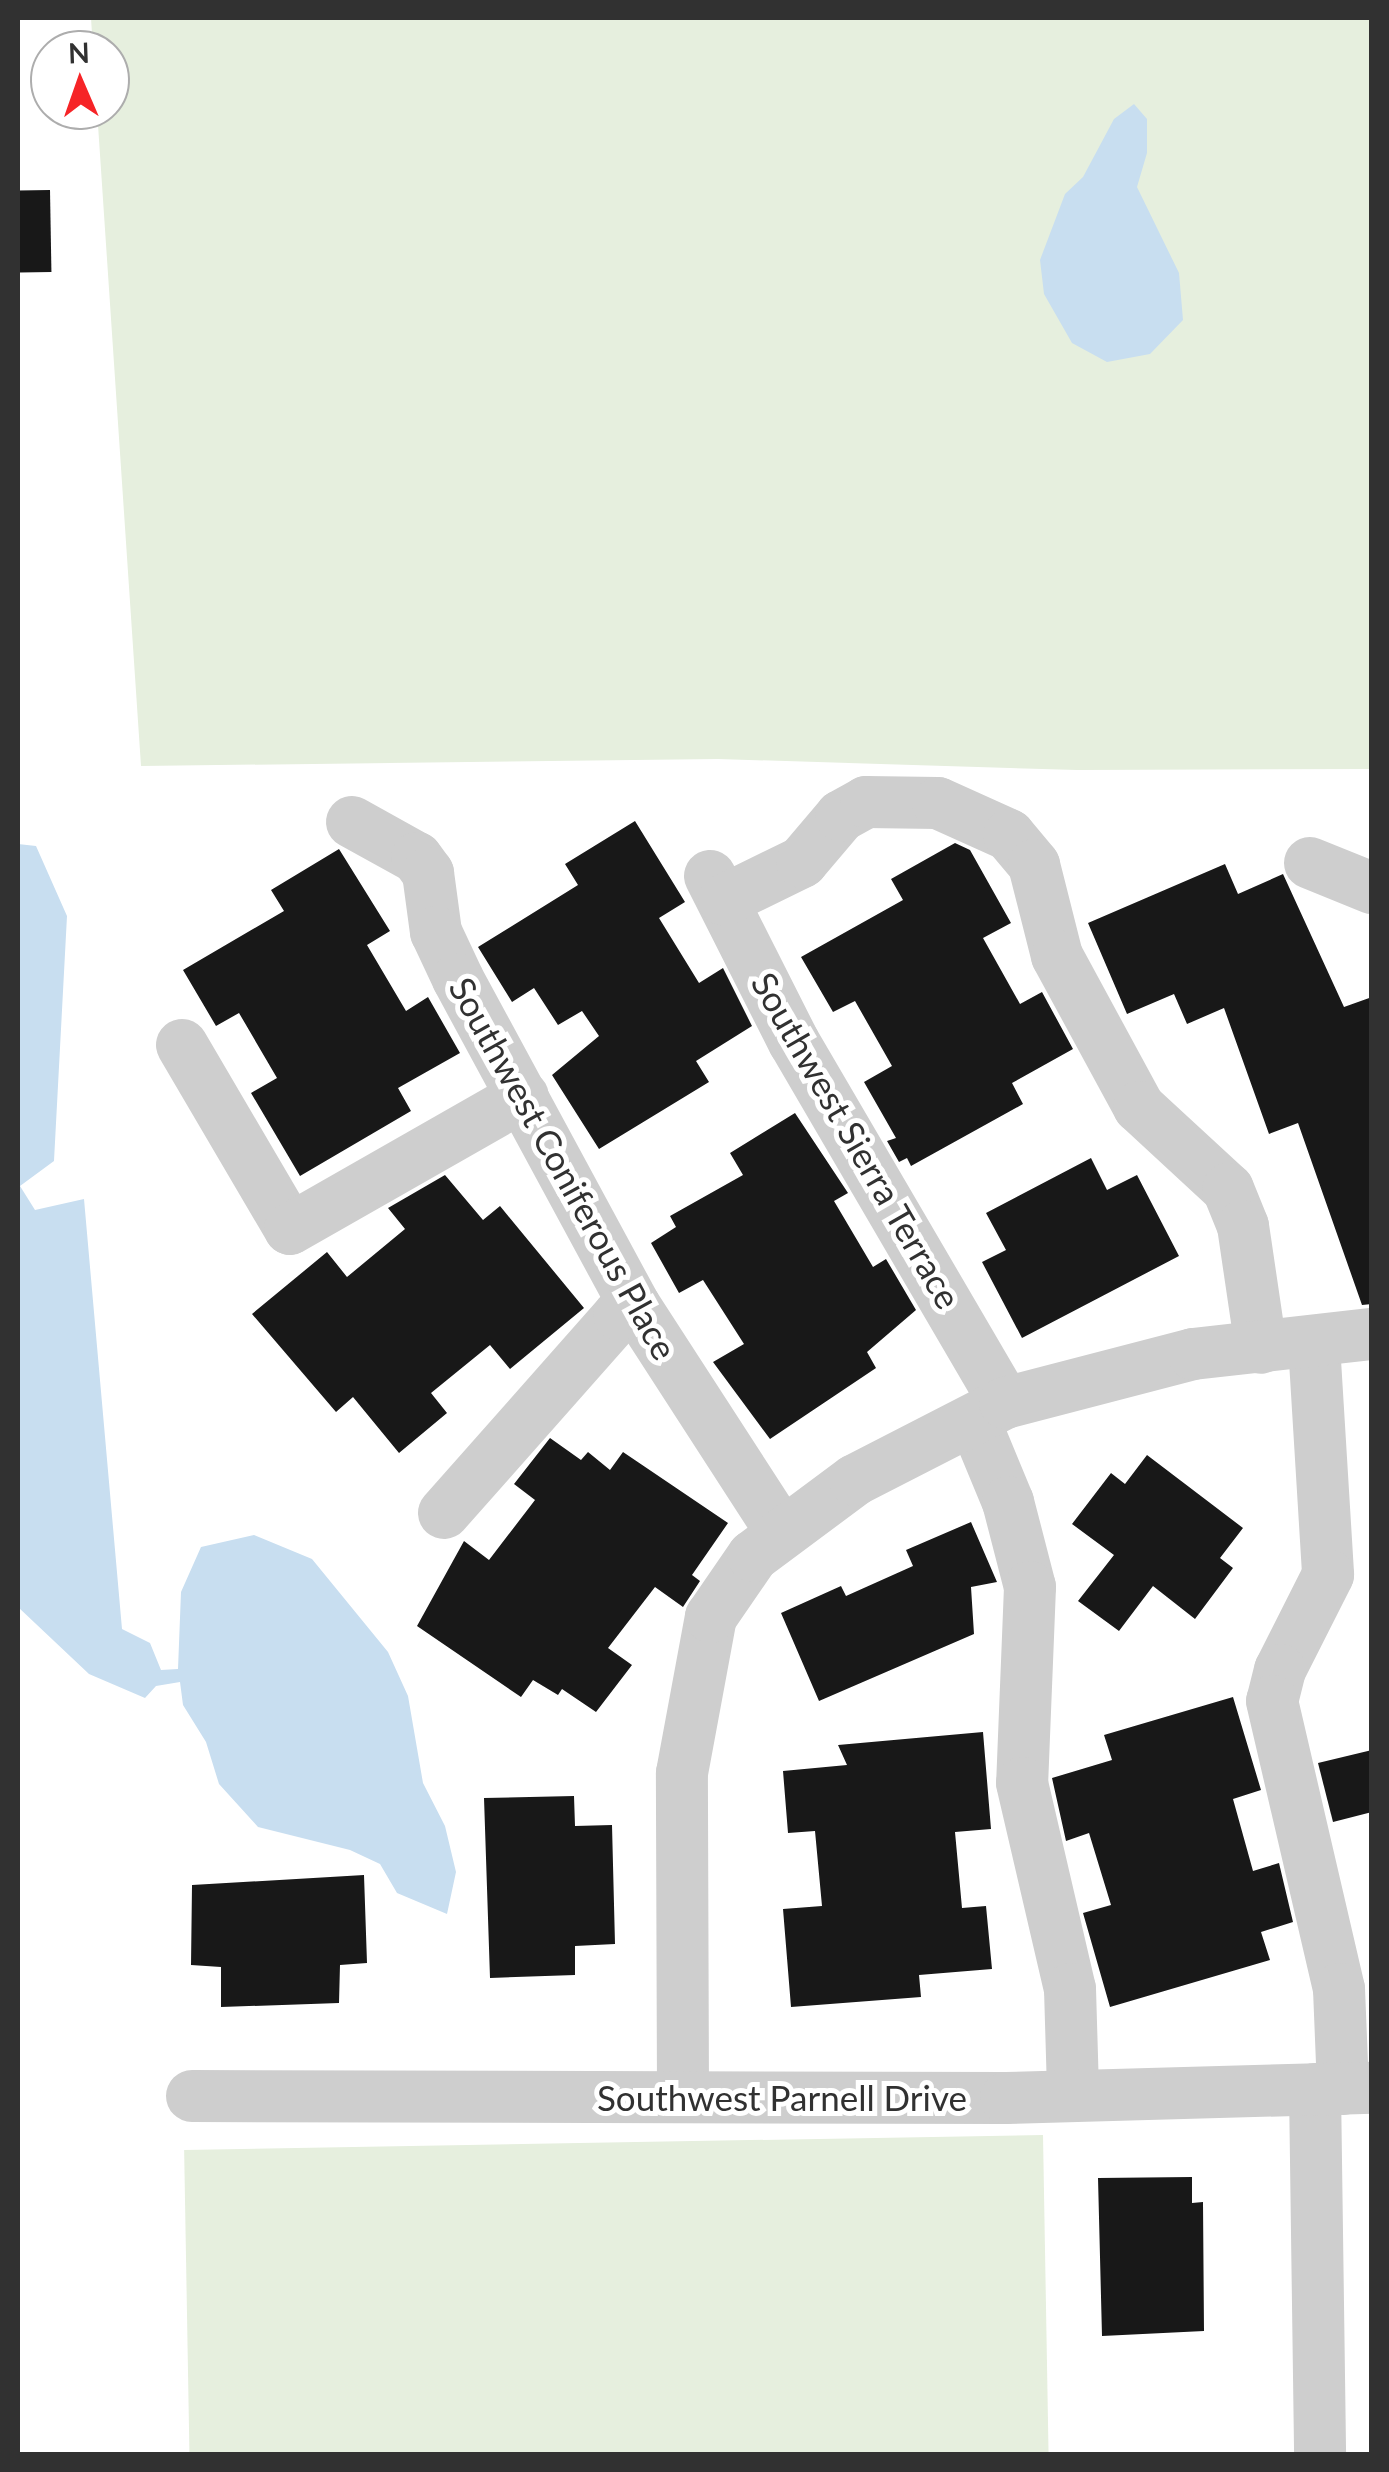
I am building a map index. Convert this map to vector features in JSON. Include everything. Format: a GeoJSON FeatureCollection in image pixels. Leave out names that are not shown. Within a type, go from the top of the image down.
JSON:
{"type":"FeatureCollection","features":[{"type":"Feature","properties":{"kind":"street","name":"Southwest Sierra Terrace"},"geometry":{"type":"LineString","coordinates":[[1073,2092],[1070,1989],[1022,1783],[1030,1587],[989,1411],[717,888],[802,862],[841,816],[866,802],[938,803],[1009,835],[1034,865],[1057,956],[1139,1107],[1228,1189],[1243,1226],[1261,1348]]}},
{"type":"Feature","properties":{"kind":"street","name":"Southwest Coniferous Place"},"geometry":{"type":"LineString","coordinates":[[352,822],[417,858],[428,872],[436,932],[634,1306],[780,1530]]}},
{"type":"Feature","properties":{"kind":"street"},"geometry":{"type":"LineString","coordinates":[[1310,863],[1372,888]]}},
{"type":"Feature","properties":{"kind":"street"},"geometry":{"type":"LineString","coordinates":[[182,1046],[290,1230],[523,1096]]}},
{"type":"Feature","properties":{"kind":"street"},"geometry":{"type":"LineString","coordinates":[[444,1512],[619,1315],[634,1306]]}},
{"type":"Feature","properties":{"kind":"street"},"geometry":{"type":"LineString","coordinates":[[683,2094],[682,1773],[711,1617],[753,1556],[780,1530],[855,1480],[989,1411],[1193,1354],[1314,1344],[1372,1334]]}},
{"type":"Feature","properties":{"kind":"street"},"geometry":{"type":"LineString","coordinates":[[1314,1344],[1328,1575],[1280,1670],[1272,1700],[1339,1989],[1343,2089],[1320,2454]]}},
{"type":"Feature","properties":{"kind":"street","name":"Southwest Parnell Drive"},"geometry":{"type":"LineString","coordinates":[[192,2096],[683,2094],[1006,2098],[1073,2092],[1343,2089]]}},
{"type":"Feature","properties":{"kind":"green space"},"geometry":{"type":"Polygon","coordinates":[[[91,18],[1371,18],[1371,769],[1077,770],[718,759],[141,766],[98,130],[130,130],[130,30],[92,30],[91,18]]]}},
{"type":"Feature","properties":{"kind":"green space"},"geometry":{"type":"Polygon","coordinates":[[[1043,2135],[1049,2454],[189,2454],[184,2150],[1043,2135]]]}},
{"type":"Feature","properties":{"kind":"water"},"geometry":{"type":"Polygon","coordinates":[[[1134,104],[1147,119],[1147,153],[1137,187],[1179,273],[1183,320],[1150,354],[1107,362],[1072,343],[1044,294],[1040,260],[1065,194],[1083,177],[1114,119],[1134,104]]]}},
{"type":"Feature","properties":{"kind":"water"},"geometry":{"type":"Polygon","coordinates":[[[18,844],[36,846],[67,916],[54,1161],[20,1186],[35,1210],[84,1199],[122,1629],[150,1643],[161,1670],[178,1669],[181,1592],[201,1547],[254,1535],[312,1559],[388,1652],[408,1696],[423,1783],[445,1826],[456,1872],[447,1914],[397,1893],[380,1864],[350,1850],[258,1827],[219,1784],[206,1742],[183,1705],[180,1682],[156,1686],[145,1698],[89,1674],[18,1607],[18,844]]]}},
{"type":"Feature","properties":{"kind":"building"},"geometry":{"type":"Polygon","coordinates":[[[50,190],[51,272],[19,273],[18,191],[50,190]]]}},
{"type":"Feature","properties":{"kind":"building"},"geometry":{"type":"Polygon","coordinates":[[[635,821],[685,902],[659,918],[699,983],[723,968],[752,1026],[696,1061],[709,1082],[599,1149],[552,1075],[599,1036],[582,1011],[558,1025],[534,988],[512,1002],[478,947],[578,885],[565,864],[635,821]]]}},
{"type":"Feature","properties":{"kind":"building"},"geometry":{"type":"Polygon","coordinates":[[[955,843],[970,850],[1011,923],[983,938],[1020,1004],[1042,992],[1073,1049],[1012,1083],[1023,1104],[911,1166],[907,1158],[899,1162],[887,1141],[896,1138],[864,1082],[892,1066],[855,1001],[833,1012],[801,957],[903,900],[891,879],[955,843]]]}},
{"type":"Feature","properties":{"kind":"building"},"geometry":{"type":"Polygon","coordinates":[[[339,849],[390,931],[367,945],[406,1011],[428,997],[460,1053],[398,1088],[411,1111],[300,1176],[251,1093],[277,1078],[239,1013],[216,1026],[183,970],[284,911],[271,890],[339,849]]]}},
{"type":"Feature","properties":{"kind":"building"},"geometry":{"type":"Polygon","coordinates":[[[1225,864],[1238,894],[1283,874],[1344,1007],[1372,997],[1372,1304],[1362,1305],[1298,1123],[1269,1134],[1224,1008],[1187,1024],[1174,994],[1127,1014],[1088,923],[1225,864]]]}},
{"type":"Feature","properties":{"kind":"building"},"geometry":{"type":"Polygon","coordinates":[[[795,1113],[848,1193],[834,1201],[873,1267],[886,1259],[916,1310],[867,1352],[876,1368],[770,1439],[713,1362],[744,1344],[703,1280],[679,1293],[651,1243],[676,1227],[670,1216],[743,1175],[730,1153],[795,1113]]]}},
{"type":"Feature","properties":{"kind":"building"},"geometry":{"type":"Polygon","coordinates":[[[1091,1158],[1107,1190],[1137,1175],[1179,1256],[1022,1338],[982,1262],[1006,1250],[986,1213],[1091,1158]]]}},
{"type":"Feature","properties":{"kind":"building"},"geometry":{"type":"Polygon","coordinates":[[[445,1175],[483,1220],[500,1206],[584,1308],[510,1369],[490,1345],[431,1393],[447,1413],[399,1453],[353,1397],[336,1412],[252,1314],[327,1252],[347,1277],[405,1229],[388,1208],[445,1175]]]}},
{"type":"Feature","properties":{"kind":"building"},"geometry":{"type":"Polygon","coordinates":[[[550,1438],[581,1460],[588,1452],[610,1470],[623,1452],[728,1523],[692,1575],[700,1581],[683,1607],[655,1587],[608,1648],[632,1665],[596,1712],[562,1689],[558,1695],[533,1680],[521,1697],[417,1626],[464,1541],[489,1560],[535,1500],[514,1484],[550,1438]]]}},
{"type":"Feature","properties":{"kind":"building"},"geometry":{"type":"Polygon","coordinates":[[[1147,1455],[1243,1528],[1220,1558],[1233,1568],[1195,1619],[1153,1586],[1119,1631],[1078,1601],[1114,1555],[1072,1524],[1111,1473],[1125,1484],[1147,1455]]]}},
{"type":"Feature","properties":{"kind":"building"},"geometry":{"type":"Polygon","coordinates":[[[971,1522],[997,1582],[971,1587],[974,1634],[819,1701],[781,1613],[841,1586],[846,1596],[913,1566],[906,1550],[971,1522]]]}},
{"type":"Feature","properties":{"kind":"building"},"geometry":{"type":"Polygon","coordinates":[[[1233,1697],[1261,1790],[1233,1799],[1253,1871],[1279,1863],[1293,1922],[1261,1932],[1270,1960],[1110,2007],[1083,1913],[1111,1905],[1089,1833],[1066,1841],[1052,1778],[1112,1760],[1104,1735],[1233,1697]]]}},
{"type":"Feature","properties":{"kind":"building"},"geometry":{"type":"Polygon","coordinates":[[[983,1732],[991,1829],[955,1832],[962,1908],[986,1906],[992,1969],[919,1975],[921,1997],[791,2007],[783,1909],[822,1906],[815,1831],[788,1833],[783,1771],[847,1765],[838,1745],[983,1732]]]}},
{"type":"Feature","properties":{"kind":"building"},"geometry":{"type":"Polygon","coordinates":[[[1372,1750],[1372,1812],[1333,1822],[1318,1763],[1372,1750]]]}},
{"type":"Feature","properties":{"kind":"building"},"geometry":{"type":"Polygon","coordinates":[[[574,1796],[575,1826],[612,1825],[615,1944],[575,1946],[575,1975],[490,1978],[484,1798],[574,1796]]]}},
{"type":"Feature","properties":{"kind":"building"},"geometry":{"type":"Polygon","coordinates":[[[364,1875],[367,1963],[340,1965],[339,2003],[221,2007],[221,1967],[191,1965],[192,1885],[364,1875]]]}},
{"type":"Feature","properties":{"kind":"building"},"geometry":{"type":"Polygon","coordinates":[[[1192,2177],[1192,2203],[1203,2202],[1204,2331],[1102,2336],[1098,2178],[1192,2177]]]}}]}
